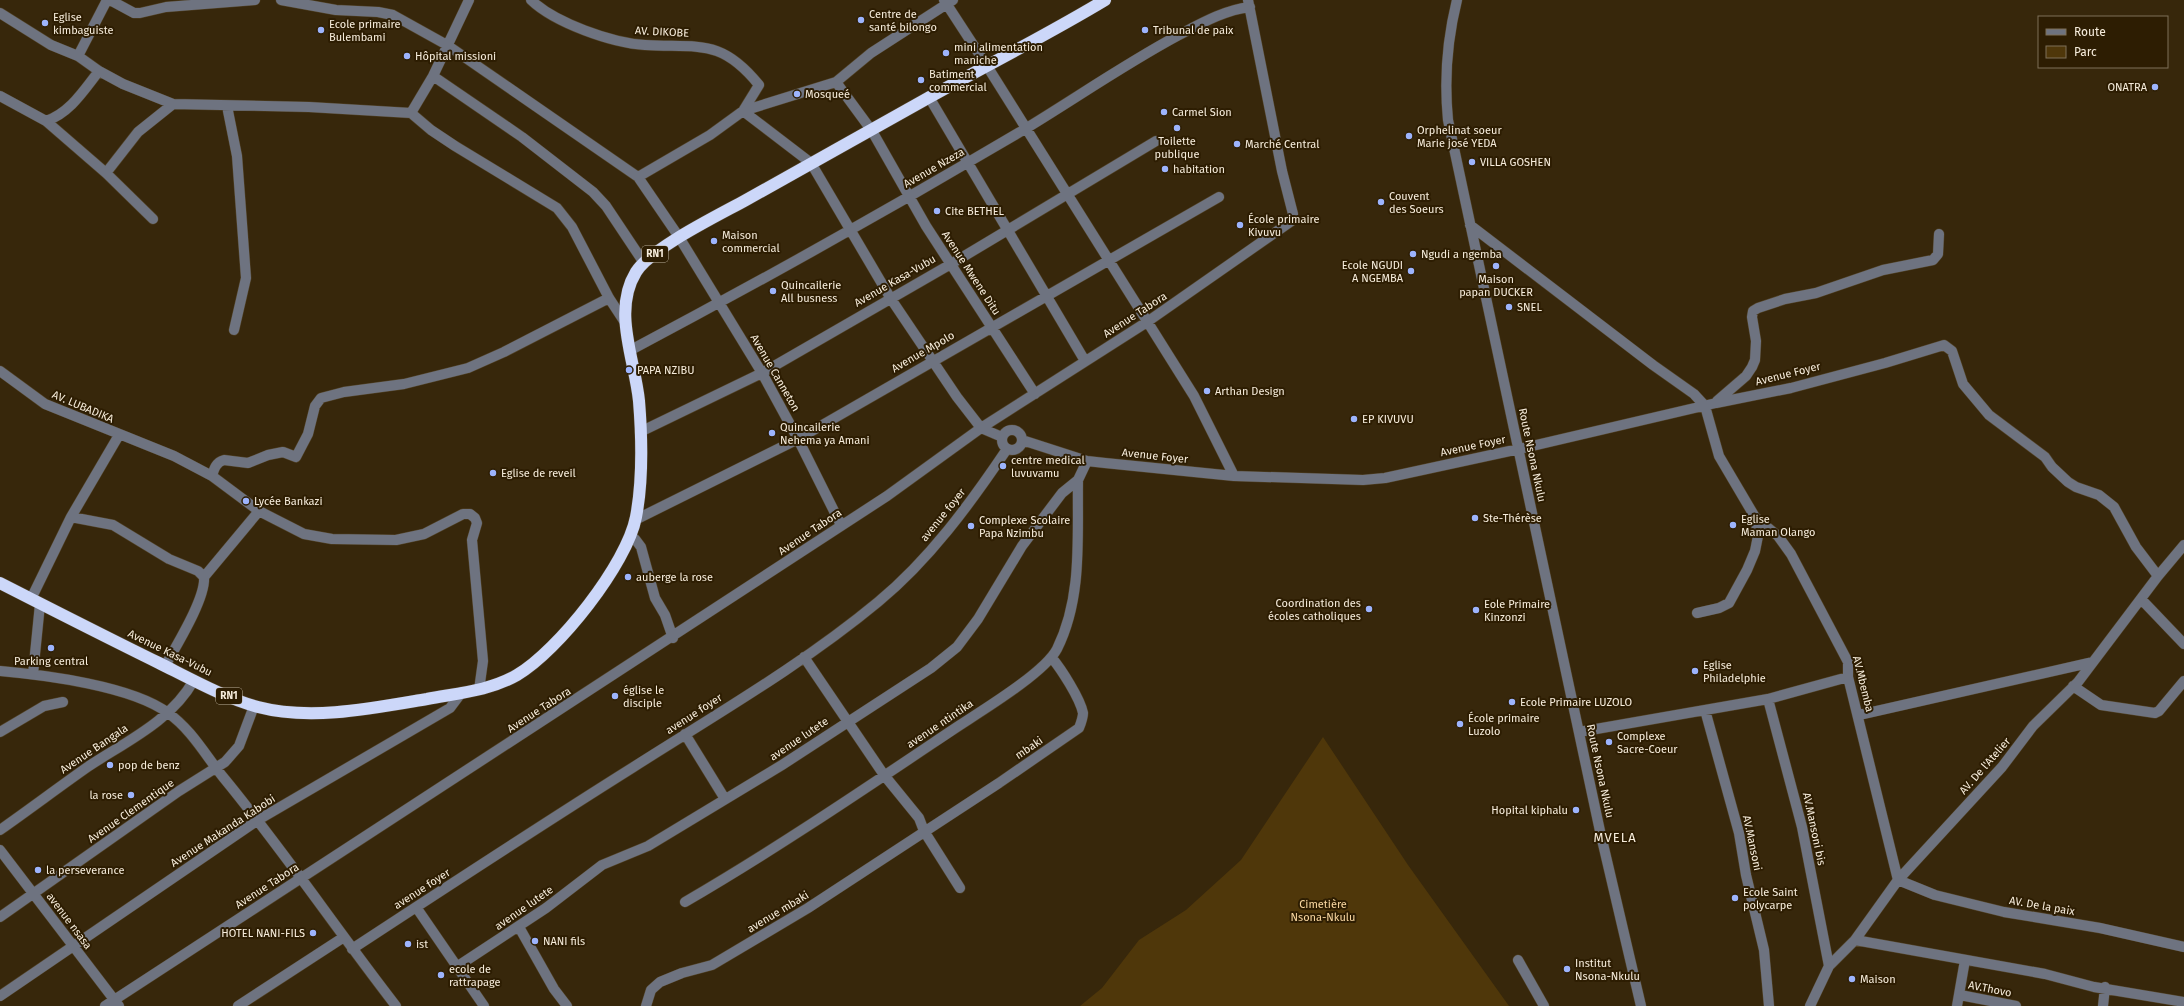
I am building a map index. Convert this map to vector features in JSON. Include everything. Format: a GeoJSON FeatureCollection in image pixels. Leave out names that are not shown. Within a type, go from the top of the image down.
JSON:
{"type":"FeatureCollection","features":[{"type":"Feature","properties":{"kind":"highway","name":"RN1"},"geometry":{"type":"LineString","coordinates":[[479,690],[500,684],[519,674],[552,646],[613,570],[630,538],[635,520],[640,463],[640,432],[638,397],[629,350],[626,324],[626,303],[629,286],[636,271],[644,262],[680,237],[1105,0]]}},
{"type":"Feature","properties":{"kind":"highway","name":"Avenue Kasa-Vubu"},"geometry":{"type":"LineString","coordinates":[[0,583],[194,680],[254,706],[282,713],[312,714],[382,706],[479,690]]}},
{"type":"Feature","properties":{"kind":"street"},"geometry":{"type":"LineString","coordinates":[[78,56],[107,0]]}},
{"type":"Feature","properties":{"kind":"street"},"geometry":{"type":"LineString","coordinates":[[110,0],[134,13],[140,13],[166,7],[254,0]]}},
{"type":"Feature","properties":{"kind":"street"},"geometry":{"type":"LineString","coordinates":[[281,0],[336,10],[386,12],[447,45],[638,177],[710,136],[743,111],[836,82],[871,53],[948,1],[987,66],[1194,396],[1234,476]]}},
{"type":"Feature","properties":{"kind":"street"},"geometry":{"type":"LineString","coordinates":[[411,113],[433,76],[469,0]]}},
{"type":"Feature","properties":{"kind":"street","name":"AV. DIKOBE"},"geometry":{"type":"LineString","coordinates":[[530,0],[592,34],[611,40],[644,45],[675,44],[698,47],[728,55],[748,70],[759,85],[743,111]]}},
{"type":"Feature","properties":{"kind":"street","name":"Route Nsona Nkulu"},"geometry":{"type":"LineString","coordinates":[[1458,0],[1452,22],[1446,62],[1448,120],[1579,732],[1641,1006]]}},
{"type":"Feature","properties":{"kind":"street","name":"Avenue Nzeza"},"geometry":{"type":"LineString","coordinates":[[629,350],[720,303],[909,196],[1026,128],[1154,49],[1222,14],[1249,4]]}},
{"type":"Feature","properties":{"kind":"street","name":"Avenue Tabora"},"geometry":{"type":"LineString","coordinates":[[105,1006],[117,1003],[301,878],[673,638],[841,525],[887,496],[981,428],[1147,322],[1290,222],[1294,214],[1282,170],[1249,4]]}},
{"type":"Feature","properties":{"kind":"street"},"geometry":{"type":"LineString","coordinates":[[0,14],[51,44],[78,56],[99,71],[123,84],[173,104],[308,107],[411,113],[430,130],[454,146],[557,208],[572,227],[609,298],[626,324]]}},
{"type":"Feature","properties":{"kind":"street"},"geometry":{"type":"LineString","coordinates":[[46,121],[58,117],[75,101],[99,71]]}},
{"type":"Feature","properties":{"kind":"street"},"geometry":{"type":"LineString","coordinates":[[433,76],[522,136],[593,192],[606,206],[644,262]]}},
{"type":"Feature","properties":{"kind":"street","name":"Avenue Mwene Ditu"},"geometry":{"type":"LineString","coordinates":[[836,82],[872,131],[909,196],[951,264],[1035,394]]}},
{"type":"Feature","properties":{"kind":"street"},"geometry":{"type":"LineString","coordinates":[[0,96],[46,121],[106,173],[153,219]]}},
{"type":"Feature","properties":{"kind":"street"},"geometry":{"type":"LineString","coordinates":[[929,98],[966,163],[991,201],[1007,231],[1085,361]]}},
{"type":"Feature","properties":{"kind":"street"},"geometry":{"type":"LineString","coordinates":[[106,173],[138,132],[173,104]]}},
{"type":"Feature","properties":{"kind":"street"},"geometry":{"type":"LineString","coordinates":[[227,106],[238,156],[246,278],[234,330]]}},
{"type":"Feature","properties":{"kind":"street"},"geometry":{"type":"LineString","coordinates":[[743,111],[811,163],[849,230],[891,299],[932,361],[981,428],[1002,437]]}},
{"type":"Feature","properties":{"kind":"street","name":"Avenue Kasa-Vubu"},"geometry":{"type":"LineString","coordinates":[[640,432],[762,373],[951,264],[1156,141]]}},
{"type":"Feature","properties":{"kind":"street","name":"Avenue Canneton"},"geometry":{"type":"LineString","coordinates":[[638,177],[680,237],[762,373],[798,439],[841,525]]}},
{"type":"Feature","properties":{"kind":"street","name":"Avenue Mpolo"},"geometry":{"type":"LineString","coordinates":[[635,520],[798,439],[991,326],[1219,197]]}},
{"type":"Feature","properties":{"kind":"street"},"geometry":{"type":"LineString","coordinates":[[1470,225],[1652,365],[1694,394],[1705,406],[1719,456],[1755,517],[1758,536],[1755,551],[1736,592],[1729,603],[1719,608],[1697,613]]}},
{"type":"Feature","properties":{"kind":"street"},"geometry":{"type":"LineString","coordinates":[[1716,402],[1746,376],[1755,360],[1756,341],[1752,317],[1754,311],[1758,308],[1822,290],[1883,270],[1933,260],[1938,254],[1939,234]]}},
{"type":"Feature","properties":{"kind":"street"},"geometry":{"type":"LineString","coordinates":[[212,476],[216,466],[220,461],[224,460],[248,463],[268,455],[283,452],[296,457],[308,434],[315,406],[321,398],[344,392],[404,384],[468,368],[504,352],[609,298]]}},
{"type":"Feature","properties":{"kind":"street","name":"Avenue Foyer"},"geometry":{"type":"LineString","coordinates":[[1022,440],[1087,461],[1234,476],[1363,480],[1385,478],[1519,449],[1705,406],[1716,402],[1791,388],[1885,363],[1944,345],[1952,351],[1963,384],[1989,415],[2045,457],[2052,467],[2068,482],[2076,487],[2099,495],[2114,507],[2136,547],[2158,576]]}},
{"type":"Feature","properties":{"kind":"street","name":"AV. LUBADIKA"},"geometry":{"type":"LineString","coordinates":[[0,371],[45,404],[174,456],[212,476],[259,511],[304,534],[332,539],[364,541],[396,540],[424,534],[463,514],[470,514],[475,518],[477,523],[472,540],[483,661],[479,690]]}},
{"type":"Feature","properties":{"kind":"street"},"geometry":{"type":"LineString","coordinates":[[1013,430],[1019,434],[1022,440],[1017,449],[1007,449],[1002,444],[1002,437],[1007,432],[1013,430]]}},
{"type":"Feature","properties":{"kind":"street"},"geometry":{"type":"LineString","coordinates":[[33,674],[35,601],[71,517],[119,435]]}},
{"type":"Feature","properties":{"kind":"street","name":"avenue foyer"},"geometry":{"type":"LineString","coordinates":[[352,949],[804,657],[879,601],[921,561],[984,484],[1007,449]]}},
{"type":"Feature","properties":{"kind":"street","name":"avenue lutete"},"geometry":{"type":"LineString","coordinates":[[458,966],[519,927],[602,865],[648,846],[782,765],[846,721],[931,668],[957,647],[972,629],[1022,546],[1062,493],[1078,480],[1087,461]]}},
{"type":"Feature","properties":{"kind":"street","name":"avenue ntintika"},"geometry":{"type":"LineString","coordinates":[[685,902],[826,815],[1014,689],[1052,658],[1073,604],[1078,556],[1078,480]]}},
{"type":"Feature","properties":{"kind":"street"},"geometry":{"type":"LineString","coordinates":[[204,577],[259,511]]}},
{"type":"Feature","properties":{"kind":"street"},"geometry":{"type":"LineString","coordinates":[[71,517],[113,525],[169,559],[198,571],[204,577],[205,584],[193,613],[165,666]]}},
{"type":"Feature","properties":{"kind":"street","name":"AV.Mbemba"},"geometry":{"type":"LineString","coordinates":[[1755,517],[1778,536],[1791,554],[1848,662],[1848,676],[1859,715],[1898,880]]}},
{"type":"Feature","properties":{"kind":"street"},"geometry":{"type":"LineString","coordinates":[[630,538],[635,539],[641,547],[653,593],[665,615],[673,638]]}},
{"type":"Feature","properties":{"kind":"street","name":"AV. De l'Atelier"},"geometry":{"type":"LineString","coordinates":[[1810,1006],[1829,966],[1855,940],[1898,880],[2002,767],[2033,726],[2073,686],[2158,576],[2184,545]]}},
{"type":"Feature","properties":{"kind":"street"},"geometry":{"type":"LineString","coordinates":[[2141,599],[2184,644]]}},
{"type":"Feature","properties":{"kind":"street"},"geometry":{"type":"LineString","coordinates":[[804,657],[884,775],[919,818],[924,831],[960,888]]}},
{"type":"Feature","properties":{"kind":"street","name":"mbaki"},"geometry":{"type":"LineString","coordinates":[[924,831],[999,783],[1079,728],[1082,720],[1080,705],[1062,671],[1052,658]]}},
{"type":"Feature","properties":{"kind":"street"},"geometry":{"type":"LineString","coordinates":[[1859,715],[2093,662]]}},
{"type":"Feature","properties":{"kind":"street"},"geometry":{"type":"LineString","coordinates":[[0,671],[33,674],[123,692],[148,702],[169,713],[201,748],[258,820],[352,949],[396,1006]]}},
{"type":"Feature","properties":{"kind":"street"},"geometry":{"type":"LineString","coordinates":[[1579,732],[1768,699],[1848,676]]}},
{"type":"Feature","properties":{"kind":"street","name":"Avenue Bangala"},"geometry":{"type":"LineString","coordinates":[[0,830],[88,767],[169,713],[186,693],[194,680]]}},
{"type":"Feature","properties":{"kind":"street"},"geometry":{"type":"LineString","coordinates":[[2073,686],[2101,705],[2155,713],[2159,712],[2184,681]]}},
{"type":"Feature","properties":{"kind":"street","name":"Avenue Makanda Kabobi"},"geometry":{"type":"LineString","coordinates":[[0,996],[258,820],[450,708],[462,692]]}},
{"type":"Feature","properties":{"kind":"street","name":"AV.Mansoni bis"},"geometry":{"type":"LineString","coordinates":[[1768,699],[1802,827],[1829,966]]}},
{"type":"Feature","properties":{"kind":"street"},"geometry":{"type":"LineString","coordinates":[[0,732],[44,706],[63,702]]}},
{"type":"Feature","properties":{"kind":"street","name":"Avenue Clementique"},"geometry":{"type":"LineString","coordinates":[[0,917],[178,791],[216,768],[229,758],[239,746],[254,706]]}},
{"type":"Feature","properties":{"kind":"street","name":"AV.Mansoni"},"geometry":{"type":"LineString","coordinates":[[1705,710],[1739,833],[1746,874],[1764,950],[1769,1006]]}},
{"type":"Feature","properties":{"kind":"street"},"geometry":{"type":"LineString","coordinates":[[685,734],[726,799]]}},
{"type":"Feature","properties":{"kind":"street","name":"avenue mbaki"},"geometry":{"type":"LineString","coordinates":[[646,1006],[651,990],[660,982],[682,973],[712,965],[808,908],[924,831]]}},
{"type":"Feature","properties":{"kind":"street","name":"avenue nsasa"},"geometry":{"type":"LineString","coordinates":[[0,850],[117,1003]]}},
{"type":"Feature","properties":{"kind":"street","name":"AV. De la paix"},"geometry":{"type":"LineString","coordinates":[[1898,880],[1935,895],[2004,912],[2100,928],[2184,947]]}},
{"type":"Feature","properties":{"kind":"street"},"geometry":{"type":"LineString","coordinates":[[416,907],[458,966],[484,1006]]}},
{"type":"Feature","properties":{"kind":"street"},"geometry":{"type":"LineString","coordinates":[[519,927],[554,989],[567,1006]]}},
{"type":"Feature","properties":{"kind":"street"},"geometry":{"type":"LineString","coordinates":[[238,1006],[344,937]]}},
{"type":"Feature","properties":{"kind":"street"},"geometry":{"type":"LineString","coordinates":[[1855,940],[2045,974],[2094,987],[2105,987],[2184,1002]]}},
{"type":"Feature","properties":{"kind":"street"},"geometry":{"type":"LineString","coordinates":[[1518,960],[1544,1006]]}},
{"type":"Feature","properties":{"kind":"street"},"geometry":{"type":"LineString","coordinates":[[1957,1006],[1965,960]]}},
{"type":"Feature","properties":{"kind":"street"},"geometry":{"type":"LineString","coordinates":[[2104,1006],[2105,987]]}},
{"type":"Feature","properties":{"kind":"street","name":"AV.Thovo"},"geometry":{"type":"LineString","coordinates":[[1960,995],[2016,1006]]}},
{"type":"Feature","properties":{"kind":"green space","name":"Cimetière Nsona-Nkulu"},"geometry":{"type":"Polygon","coordinates":[[[1323,737],[1408,865],[1509,1006],[1080,1006],[1102,988],[1139,940],[1186,910],[1241,860],[1323,737]]]}},
{"type":"Feature","properties":{"kind":"place","name":"Centre de santé bilongo"},"geometry":{"type":"Point","coordinates":[861,20]}},
{"type":"Feature","properties":{"kind":"place","name":"Eglise kimbaguiste"},"geometry":{"type":"Point","coordinates":[45,23]}},
{"type":"Feature","properties":{"kind":"place","name":"Ecole primaire Bulembami"},"geometry":{"type":"Point","coordinates":[321,30]}},
{"type":"Feature","properties":{"kind":"place","name":"Tribunal de paix"},"geometry":{"type":"Point","coordinates":[1145,30]}},
{"type":"Feature","properties":{"kind":"place","name":"mini alimentation maniche"},"geometry":{"type":"Point","coordinates":[946,53]}},
{"type":"Feature","properties":{"kind":"place","name":"Hôpital missioni"},"geometry":{"type":"Point","coordinates":[407,56]}},
{"type":"Feature","properties":{"kind":"place","name":"Batiment commercial"},"geometry":{"type":"Point","coordinates":[921,80]}},
{"type":"Feature","properties":{"kind":"place","name":"ONATRA"},"geometry":{"type":"Point","coordinates":[2155,87]}},
{"type":"Feature","properties":{"kind":"place","name":"Mosqueé"},"geometry":{"type":"Point","coordinates":[797,94]}},
{"type":"Feature","properties":{"kind":"place","name":"Carmel Sion"},"geometry":{"type":"Point","coordinates":[1164,112]}},
{"type":"Feature","properties":{"kind":"place","name":"Toilette publique"},"geometry":{"type":"Point","coordinates":[1177,128]}},
{"type":"Feature","properties":{"kind":"place","name":"Orphelinat soeur Marie josé YEDA"},"geometry":{"type":"Point","coordinates":[1409,136]}},
{"type":"Feature","properties":{"kind":"place","name":"Marché Central"},"geometry":{"type":"Point","coordinates":[1237,144]}},
{"type":"Feature","properties":{"kind":"place","name":"VILLA GOSHEN"},"geometry":{"type":"Point","coordinates":[1472,162]}},
{"type":"Feature","properties":{"kind":"place","name":"habitation"},"geometry":{"type":"Point","coordinates":[1165,169]}},
{"type":"Feature","properties":{"kind":"place","name":"Couvent des Soeurs"},"geometry":{"type":"Point","coordinates":[1381,202]}},
{"type":"Feature","properties":{"kind":"place","name":"Cite BETHEL"},"geometry":{"type":"Point","coordinates":[937,211]}},
{"type":"Feature","properties":{"kind":"place","name":"École primaire Kivuvu"},"geometry":{"type":"Point","coordinates":[1240,225]}},
{"type":"Feature","properties":{"kind":"place","name":"Maison commercial"},"geometry":{"type":"Point","coordinates":[714,241]}},
{"type":"Feature","properties":{"kind":"place","name":"Ngudi a ngemba"},"geometry":{"type":"Point","coordinates":[1413,254]}},
{"type":"Feature","properties":{"kind":"place","name":"Maison papan DUCKER"},"geometry":{"type":"Point","coordinates":[1496,266]}},
{"type":"Feature","properties":{"kind":"place","name":"Ecole NGUDI A NGEMBA"},"geometry":{"type":"Point","coordinates":[1411,271]}},
{"type":"Feature","properties":{"kind":"place","name":"Quincailerie All busness"},"geometry":{"type":"Point","coordinates":[773,291]}},
{"type":"Feature","properties":{"kind":"place","name":"SNEL"},"geometry":{"type":"Point","coordinates":[1509,307]}},
{"type":"Feature","properties":{"kind":"place","name":"PAPA NZIBU"},"geometry":{"type":"Point","coordinates":[629,370]}},
{"type":"Feature","properties":{"kind":"place","name":"Arthan Design"},"geometry":{"type":"Point","coordinates":[1207,391]}},
{"type":"Feature","properties":{"kind":"place","name":"EP KIVUVU"},"geometry":{"type":"Point","coordinates":[1354,419]}},
{"type":"Feature","properties":{"kind":"place","name":"Quincailerie Nehema ya Amani"},"geometry":{"type":"Point","coordinates":[772,433]}},
{"type":"Feature","properties":{"kind":"place","name":"centre medical luvuvamu"},"geometry":{"type":"Point","coordinates":[1003,466]}},
{"type":"Feature","properties":{"kind":"place","name":"Eglise de reveil"},"geometry":{"type":"Point","coordinates":[493,473]}},
{"type":"Feature","properties":{"kind":"place","name":"Lycée Bankazi"},"geometry":{"type":"Point","coordinates":[246,501]}},
{"type":"Feature","properties":{"kind":"place","name":"Ste-Thérèse"},"geometry":{"type":"Point","coordinates":[1475,518]}},
{"type":"Feature","properties":{"kind":"place","name":"Eglise Maman Olango"},"geometry":{"type":"Point","coordinates":[1733,525]}},
{"type":"Feature","properties":{"kind":"place","name":"Complexe Scolaire Papa Nzimbu"},"geometry":{"type":"Point","coordinates":[971,526]}},
{"type":"Feature","properties":{"kind":"place","name":"auberge la rose"},"geometry":{"type":"Point","coordinates":[628,577]}},
{"type":"Feature","properties":{"kind":"place","name":"Coordination des écoles catholiques"},"geometry":{"type":"Point","coordinates":[1369,609]}},
{"type":"Feature","properties":{"kind":"place","name":"Eole Primaire Kinzonzi"},"geometry":{"type":"Point","coordinates":[1476,610]}},
{"type":"Feature","properties":{"kind":"place","name":"Parking central"},"geometry":{"type":"Point","coordinates":[51,648]}},
{"type":"Feature","properties":{"kind":"place","name":"Eglise Philadelphie"},"geometry":{"type":"Point","coordinates":[1695,671]}},
{"type":"Feature","properties":{"kind":"place","name":"église le disciple"},"geometry":{"type":"Point","coordinates":[615,696]}},
{"type":"Feature","properties":{"kind":"place","name":"Ecole Primaire LUZOLO"},"geometry":{"type":"Point","coordinates":[1512,702]}},
{"type":"Feature","properties":{"kind":"place","name":"École primaire Luzolo"},"geometry":{"type":"Point","coordinates":[1460,724]}},
{"type":"Feature","properties":{"kind":"place","name":"Complexe Sacre-Coeur"},"geometry":{"type":"Point","coordinates":[1609,742]}},
{"type":"Feature","properties":{"kind":"place","name":"pop de benz"},"geometry":{"type":"Point","coordinates":[110,765]}},
{"type":"Feature","properties":{"kind":"place","name":"la rose"},"geometry":{"type":"Point","coordinates":[131,795]}},
{"type":"Feature","properties":{"kind":"place","name":"Hopital kiphalu"},"geometry":{"type":"Point","coordinates":[1576,810]}},
{"type":"Feature","properties":{"kind":"place","name":"la perseverance"},"geometry":{"type":"Point","coordinates":[38,870]}},
{"type":"Feature","properties":{"kind":"place","name":"Ecole Saint polycarpe"},"geometry":{"type":"Point","coordinates":[1735,898]}},
{"type":"Feature","properties":{"kind":"place","name":"HOTEL NANI-FILS"},"geometry":{"type":"Point","coordinates":[313,933]}},
{"type":"Feature","properties":{"kind":"place","name":"NANI fils"},"geometry":{"type":"Point","coordinates":[535,941]}},
{"type":"Feature","properties":{"kind":"place","name":"ist"},"geometry":{"type":"Point","coordinates":[408,944]}},
{"type":"Feature","properties":{"kind":"place","name":"Institut Nsona-Nkulu"},"geometry":{"type":"Point","coordinates":[1567,969]}},
{"type":"Feature","properties":{"kind":"place","name":"ecole de rattrapage"},"geometry":{"type":"Point","coordinates":[441,975]}},
{"type":"Feature","properties":{"kind":"place","name":"Maison"},"geometry":{"type":"Point","coordinates":[1852,979]}},
{"type":"Feature","properties":{"kind":"district","name":"MVELA"},"geometry":{"type":"Point","coordinates":[1615,837]}}]}
